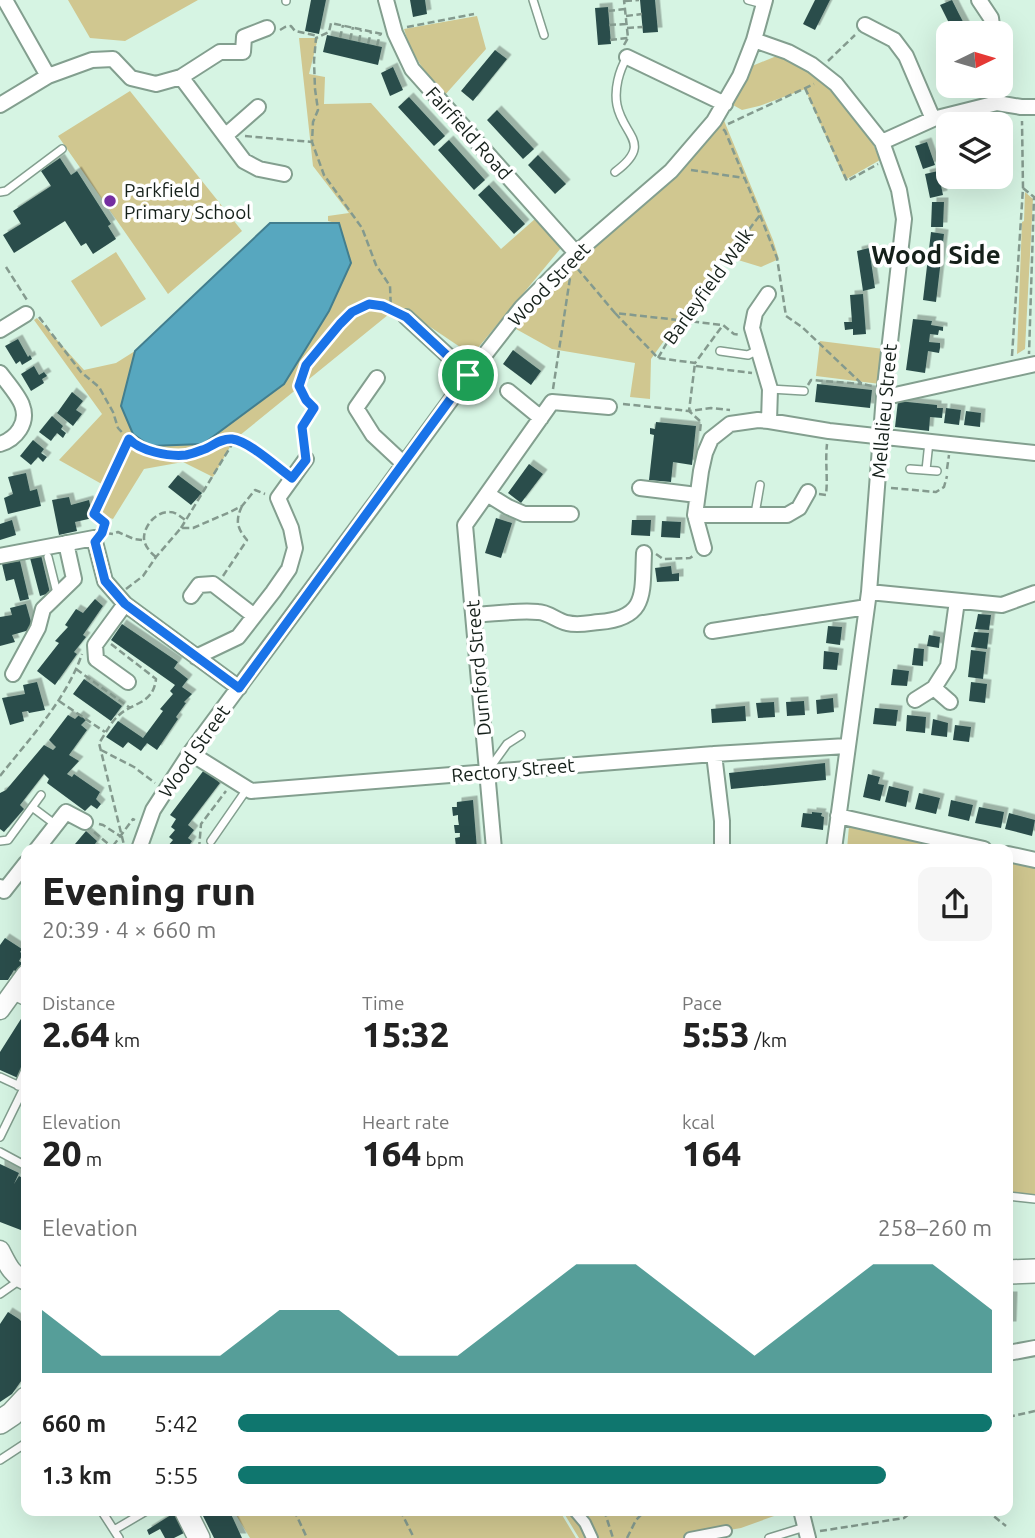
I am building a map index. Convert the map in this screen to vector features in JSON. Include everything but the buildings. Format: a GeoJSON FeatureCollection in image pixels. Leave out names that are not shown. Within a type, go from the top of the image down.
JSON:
{"type":"FeatureCollection","features":[{"type":"Feature","properties":{"kind":"main road"},"geometry":{"type":"LineString","coordinates":[[1013,1272],[1035,1271]]}},
{"type":"Feature","properties":{"kind":"main road"},"geometry":{"type":"LineString","coordinates":[[188,1516],[199,1538]]}},
{"type":"Feature","properties":{"kind":"street"},"geometry":{"type":"LineString","coordinates":[[5,0],[48,76]]}},
{"type":"Feature","properties":{"kind":"street","name":"Fairfield Road"},"geometry":{"type":"LineString","coordinates":[[386,0],[389,32],[412,69],[572,256]]}},
{"type":"Feature","properties":{"kind":"street"},"geometry":{"type":"LineString","coordinates":[[979,0],[991,21]]}},
{"type":"Feature","properties":{"kind":"street","name":"Wood Street"},"geometry":{"type":"LineString","coordinates":[[141,844],[153,810],[190,753],[468,375],[522,307],[572,256],[671,170],[714,121],[740,76],[754,40],[764,2]]}},
{"type":"Feature","properties":{"kind":"street"},"geometry":{"type":"LineString","coordinates":[[865,25],[894,40],[905,56],[933,119]]}},
{"type":"Feature","properties":{"kind":"street"},"geometry":{"type":"LineString","coordinates":[[0,105],[48,76],[92,60],[113,59],[131,78],[156,84],[181,77],[220,52],[243,52],[244,37],[267,28]]}},
{"type":"Feature","properties":{"kind":"street","name":"Mellalieu Street"},"geometry":{"type":"LineString","coordinates":[[754,40],[788,52],[812,65],[826,67],[836,84],[882,142],[899,190],[904,219],[880,390],[880,436],[869,592],[835,844]]}},
{"type":"Feature","properties":{"kind":"street"},"geometry":{"type":"LineString","coordinates":[[627,57],[725,104]]}},
{"type":"Feature","properties":{"kind":"street"},"geometry":{"type":"LineString","coordinates":[[181,77],[244,161],[259,169],[284,174]]}},
{"type":"Feature","properties":{"kind":"street"},"geometry":{"type":"LineString","coordinates":[[996,98],[996,103]]}},
{"type":"Feature","properties":{"kind":"street"},"geometry":{"type":"LineString","coordinates":[[882,142],[933,119],[996,103],[1028,107]]}},
{"type":"Feature","properties":{"kind":"street"},"geometry":{"type":"LineString","coordinates":[[225,136],[258,107]]}},
{"type":"Feature","properties":{"kind":"street"},"geometry":{"type":"LineString","coordinates":[[768,294],[754,313],[752,328],[768,382],[769,421]]}},
{"type":"Feature","properties":{"kind":"street"},"geometry":{"type":"LineString","coordinates":[[0,330],[32,312]]}},
{"type":"Feature","properties":{"kind":"street"},"geometry":{"type":"LineString","coordinates":[[406,317],[468,375]]}},
{"type":"Feature","properties":{"kind":"street"},"geometry":{"type":"LineString","coordinates":[[880,390],[895,395],[1032,364]]}},
{"type":"Feature","properties":{"kind":"street"},"geometry":{"type":"LineString","coordinates":[[0,373],[19,400],[23,412],[22,428],[11,440],[0,444]]}},
{"type":"Feature","properties":{"kind":"street"},"geometry":{"type":"LineString","coordinates":[[377,378],[356,408],[373,435],[403,463]]}},
{"type":"Feature","properties":{"kind":"street"},"geometry":{"type":"LineString","coordinates":[[508,391],[541,418]]}},
{"type":"Feature","properties":{"kind":"street"},"geometry":{"type":"LineString","coordinates":[[552,402],[609,407]]}},
{"type":"Feature","properties":{"kind":"street","name":"Durnford Street"},"geometry":{"type":"LineString","coordinates":[[494,844],[465,525],[552,402]]}},
{"type":"Feature","properties":{"kind":"street"},"geometry":{"type":"LineString","coordinates":[[704,548],[695,515],[705,453],[712,439],[730,424],[769,421],[830,431],[1035,453]]}},
{"type":"Feature","properties":{"kind":"street"},"geometry":{"type":"LineString","coordinates":[[196,657],[238,637],[289,569],[295,548],[292,528],[278,498],[306,460]]}},
{"type":"Feature","properties":{"kind":"street"},"geometry":{"type":"LineString","coordinates":[[640,488],[697,495]]}},
{"type":"Feature","properties":{"kind":"street"},"geometry":{"type":"LineString","coordinates":[[695,515],[780,516],[792,513],[814,493]]}},
{"type":"Feature","properties":{"kind":"street"},"geometry":{"type":"LineString","coordinates":[[487,494],[524,514],[571,514]]}},
{"type":"Feature","properties":{"kind":"street"},"geometry":{"type":"LineString","coordinates":[[0,556],[94,538],[105,581],[125,604],[239,688]]}},
{"type":"Feature","properties":{"kind":"street"},"geometry":{"type":"LineString","coordinates":[[13,674],[38,628],[43,609],[74,579],[66,543]]}},
{"type":"Feature","properties":{"kind":"street"},"geometry":{"type":"LineString","coordinates":[[473,615],[540,611],[565,623],[576,625],[621,619],[634,611],[640,598],[644,553]]}},
{"type":"Feature","properties":{"kind":"street"},"geometry":{"type":"LineString","coordinates":[[191,596],[200,585],[213,584],[253,615]]}},
{"type":"Feature","properties":{"kind":"street"},"geometry":{"type":"LineString","coordinates":[[869,592],[1002,605],[1035,594]]}},
{"type":"Feature","properties":{"kind":"street"},"geometry":{"type":"LineString","coordinates":[[915,700],[934,688],[948,666],[957,601]]}},
{"type":"Feature","properties":{"kind":"street"},"geometry":{"type":"LineString","coordinates":[[125,604],[95,645],[96,659],[128,682]]}},
{"type":"Feature","properties":{"kind":"street"},"geometry":{"type":"LineString","coordinates":[[712,631],[867,607]]}},
{"type":"Feature","properties":{"kind":"street"},"geometry":{"type":"LineString","coordinates":[[934,688],[950,702]]}},
{"type":"Feature","properties":{"kind":"street","name":"Rectory Street"},"geometry":{"type":"LineString","coordinates":[[190,753],[251,791],[847,746]]}},
{"type":"Feature","properties":{"kind":"street"},"geometry":{"type":"LineString","coordinates":[[714,754],[722,844]]}},
{"type":"Feature","properties":{"kind":"street"},"geometry":{"type":"LineString","coordinates":[[41,844],[66,812],[85,822]]}},
{"type":"Feature","properties":{"kind":"street"},"geometry":{"type":"LineString","coordinates":[[838,816],[962,844]]}},
{"type":"Feature","properties":{"kind":"street"},"geometry":{"type":"LineString","coordinates":[[1013,855],[1035,860]]}},
{"type":"Feature","properties":{"kind":"street"},"geometry":{"type":"LineString","coordinates":[[2,889],[21,868]]}},
{"type":"Feature","properties":{"kind":"street"},"geometry":{"type":"LineString","coordinates":[[8,1001],[21,982]]}},
{"type":"Feature","properties":{"kind":"street"},"geometry":{"type":"LineString","coordinates":[[0,1250],[10,1270],[21,1278]]}},
{"type":"Feature","properties":{"kind":"street"},"geometry":{"type":"LineString","coordinates":[[1013,1352],[1035,1348]]}},
{"type":"Feature","properties":{"kind":"street"},"geometry":{"type":"LineString","coordinates":[[580,1516],[592,1538]]}},
{"type":"Feature","properties":{"kind":"street"},"geometry":{"type":"LineString","coordinates":[[691,1538],[726,1531]]}},
{"type":"Feature","properties":{"kind":"lane"},"geometry":{"type":"LineString","coordinates":[[533,0],[544,35]]}},
{"type":"Feature","properties":{"kind":"lane"},"geometry":{"type":"LineString","coordinates":[[748,0],[764,2]]}},
{"type":"Feature","properties":{"kind":"lane"},"geometry":{"type":"LineString","coordinates":[[615,172],[629,159],[634,146],[617,106],[616,93],[621,67],[627,57]]}},
{"type":"Feature","properties":{"kind":"lane"},"geometry":{"type":"LineString","coordinates":[[0,192],[6,191],[62,149]]}},
{"type":"Feature","properties":{"kind":"lane"},"geometry":{"type":"LineString","coordinates":[[720,351],[748,355],[756,344]]}},
{"type":"Feature","properties":{"kind":"lane"},"geometry":{"type":"LineString","coordinates":[[768,382],[804,391]]}},
{"type":"Feature","properties":{"kind":"lane"},"geometry":{"type":"LineString","coordinates":[[926,470],[929,442]]}},
{"type":"Feature","properties":{"kind":"lane"},"geometry":{"type":"LineString","coordinates":[[909,469],[937,471]]}},
{"type":"Feature","properties":{"kind":"lane"},"geometry":{"type":"LineString","coordinates":[[755,515],[760,485]]}},
{"type":"Feature","properties":{"kind":"lane"},"geometry":{"type":"LineString","coordinates":[[48,557],[57,594]]}},
{"type":"Feature","properties":{"kind":"lane"},"geometry":{"type":"LineString","coordinates":[[487,773],[507,744],[521,734]]}},
{"type":"Feature","properties":{"kind":"lane"},"geometry":{"type":"LineString","coordinates":[[211,841],[247,788]]}},
{"type":"Feature","properties":{"kind":"lane"},"geometry":{"type":"LineString","coordinates":[[0,841],[8,840],[41,795]]}},
{"type":"Feature","properties":{"kind":"lane"},"geometry":{"type":"LineString","coordinates":[[32,807],[56,825]]}},
{"type":"Feature","properties":{"kind":"lane"},"geometry":{"type":"LineString","coordinates":[[0,1077],[21,1087]]}},
{"type":"Feature","properties":{"kind":"lane"},"geometry":{"type":"LineString","coordinates":[[0,1137],[21,1092]]}},
{"type":"Feature","properties":{"kind":"lane"},"geometry":{"type":"LineString","coordinates":[[0,1152],[21,1163]]}},
{"type":"Feature","properties":{"kind":"lane"},"geometry":{"type":"LineString","coordinates":[[1013,1197],[1035,1199]]}},
{"type":"Feature","properties":{"kind":"lane"},"geometry":{"type":"LineString","coordinates":[[0,1294],[21,1282]]}},
{"type":"Feature","properties":{"kind":"lane"},"geometry":{"type":"LineString","coordinates":[[0,1460],[21,1446]]}},
{"type":"Feature","properties":{"kind":"lane"},"geometry":{"type":"LineString","coordinates":[[105,1516],[119,1538]]}},
{"type":"Feature","properties":{"kind":"lane"},"geometry":{"type":"LineString","coordinates":[[114,1530],[138,1516]]}},
{"type":"Feature","properties":{"kind":"lane"},"geometry":{"type":"LineString","coordinates":[[769,1538],[806,1533]]}},
{"type":"Feature","properties":{"kind":"path"},"geometry":{"type":"LineString","coordinates":[[627,57],[620,53],[628,38],[624,1],[639,0]]}},
{"type":"Feature","properties":{"kind":"path"},"geometry":{"type":"LineString","coordinates":[[608,11],[625,9]]}},
{"type":"Feature","properties":{"kind":"path"},"geometry":{"type":"LineString","coordinates":[[267,28],[271,35],[291,26],[295,32],[318,36],[330,32],[331,23],[371,32],[389,32],[474,14]]}},
{"type":"Feature","properties":{"kind":"path"},"geometry":{"type":"LineString","coordinates":[[626,16],[642,14]]}},
{"type":"Feature","properties":{"kind":"path"},"geometry":{"type":"LineString","coordinates":[[340,38],[343,25]]}},
{"type":"Feature","properties":{"kind":"path"},"geometry":{"type":"LineString","coordinates":[[609,25],[643,27]]}},
{"type":"Feature","properties":{"kind":"path"},"geometry":{"type":"LineString","coordinates":[[729,124],[817,82],[826,67],[865,25]]}},
{"type":"Feature","properties":{"kind":"path"},"geometry":{"type":"LineString","coordinates":[[350,40],[352,27]]}},
{"type":"Feature","properties":{"kind":"path"},"geometry":{"type":"LineString","coordinates":[[359,42],[361,30]]}},
{"type":"Feature","properties":{"kind":"path"},"geometry":{"type":"LineString","coordinates":[[368,44],[371,32]]}},
{"type":"Feature","properties":{"kind":"path"},"geometry":{"type":"LineString","coordinates":[[377,46],[389,32]]}},
{"type":"Feature","properties":{"kind":"path"},"geometry":{"type":"LineString","coordinates":[[318,36],[314,61],[318,110],[313,122],[312,142],[324,175],[362,228],[376,265],[390,286],[391,311]]}},
{"type":"Feature","properties":{"kind":"path"},"geometry":{"type":"LineString","coordinates":[[610,40],[628,38]]}},
{"type":"Feature","properties":{"kind":"path"},"geometry":{"type":"LineString","coordinates":[[805,88],[847,181],[889,161]]}},
{"type":"Feature","properties":{"kind":"path"},"geometry":{"type":"LineString","coordinates":[[1012,368],[1028,107]]}},
{"type":"Feature","properties":{"kind":"path","name":"Barleyfield Walk"},"geometry":{"type":"LineString","coordinates":[[725,131],[776,258],[786,316],[802,327],[862,384]]}},
{"type":"Feature","properties":{"kind":"path"},"geometry":{"type":"LineString","coordinates":[[225,136],[312,142]]}},
{"type":"Feature","properties":{"kind":"path"},"geometry":{"type":"LineString","coordinates":[[691,170],[744,178]]}},
{"type":"Feature","properties":{"kind":"path"},"geometry":{"type":"LineString","coordinates":[[1023,188],[1034,197],[1032,364]]}},
{"type":"Feature","properties":{"kind":"path","name":"Barleyfield Walk"},"geometry":{"type":"LineString","coordinates":[[658,358],[681,319],[760,215]]}},
{"type":"Feature","properties":{"kind":"path"},"geometry":{"type":"LineString","coordinates":[[572,256],[615,313],[658,358],[768,382]]}},
{"type":"Feature","properties":{"kind":"path"},"geometry":{"type":"LineString","coordinates":[[6,267],[32,312],[81,372],[99,387],[113,412],[118,428],[129,439],[140,447],[154,451],[186,455],[219,441],[235,440],[249,446],[292,478]]}},
{"type":"Feature","properties":{"kind":"path"},"geometry":{"type":"LineString","coordinates":[[552,402],[570,278]]}},
{"type":"Feature","properties":{"kind":"path"},"geometry":{"type":"LineString","coordinates":[[306,460],[302,427],[314,408],[306,400],[299,386],[306,365],[352,312],[369,304],[383,306],[406,317]]}},
{"type":"Feature","properties":{"kind":"path"},"geometry":{"type":"LineString","coordinates":[[615,313],[723,325],[734,334],[756,344]]}},
{"type":"Feature","properties":{"kind":"path"},"geometry":{"type":"LineString","coordinates":[[609,407],[616,403],[689,411],[695,364],[723,325]]}},
{"type":"Feature","properties":{"kind":"path"},"geometry":{"type":"LineString","coordinates":[[804,391],[811,380],[862,384],[880,390]]}},
{"type":"Feature","properties":{"kind":"path"},"geometry":{"type":"LineString","coordinates":[[814,493],[826,495],[828,483],[825,459],[830,431]]}},
{"type":"Feature","properties":{"kind":"path"},"geometry":{"type":"LineString","coordinates":[[129,439],[94,514],[105,523],[102,533],[118,532],[144,540]]}},
{"type":"Feature","properties":{"kind":"path"},"geometry":{"type":"LineString","coordinates":[[181,528],[235,440]]}},
{"type":"Feature","properties":{"kind":"path"},"geometry":{"type":"LineString","coordinates":[[217,587],[247,540],[237,521],[242,506]]}},
{"type":"Feature","properties":{"kind":"path"},"geometry":{"type":"LineString","coordinates":[[156,557],[144,540],[146,528],[151,521],[171,512],[177,513],[185,520]]}},
{"type":"Feature","properties":{"kind":"path"},"geometry":{"type":"LineString","coordinates":[[644,553],[663,559],[690,558],[704,548]]}},
{"type":"Feature","properties":{"kind":"path"},"geometry":{"type":"LineString","coordinates":[[103,634],[107,641],[156,679],[147,699],[119,715],[99,743],[122,844]]}},
{"type":"Feature","properties":{"kind":"path"},"geometry":{"type":"LineString","coordinates":[[76,669],[131,709]]}},
{"type":"Feature","properties":{"kind":"path"},"geometry":{"type":"LineString","coordinates":[[59,701],[106,733]]}},
{"type":"Feature","properties":{"kind":"path"},"geometry":{"type":"LineString","coordinates":[[101,750],[134,767],[166,790]]}},
{"type":"Feature","properties":{"kind":"path"},"geometry":{"type":"LineString","coordinates":[[199,844],[201,824],[230,785],[231,779]]}},
{"type":"Feature","properties":{"kind":"path"},"geometry":{"type":"LineString","coordinates":[[115,844],[133,819],[148,823]]}},
{"type":"Feature","properties":{"kind":"path"},"geometry":{"type":"LineString","coordinates":[[85,822],[103,825],[120,836]]}},
{"type":"Feature","properties":{"kind":"path"},"geometry":{"type":"LineString","coordinates":[[85,822],[108,844]]}},
{"type":"Feature","properties":{"kind":"path"},"geometry":{"type":"LineString","coordinates":[[1013,1416],[1035,1411]]}},
{"type":"Feature","properties":{"kind":"path"},"geometry":{"type":"LineString","coordinates":[[297,1516],[307,1538]]}},
{"type":"Feature","properties":{"kind":"path"},"geometry":{"type":"LineString","coordinates":[[403,1516],[414,1538]]}},
{"type":"Feature","properties":{"kind":"path"},"geometry":{"type":"LineString","coordinates":[[606,1516],[613,1538]]}},
{"type":"Feature","properties":{"kind":"path"},"geometry":{"type":"LineString","coordinates":[[627,1538],[640,1516]]}},
{"type":"Feature","properties":{"kind":"path"},"geometry":{"type":"LineString","coordinates":[[806,1533],[906,1516]]}},
{"type":"Feature","properties":{"kind":"path"},"geometry":{"type":"LineString","coordinates":[[994,1516],[1006,1526]]}},
{"type":"Feature","properties":{"kind":"shaded area"},"geometry":{"type":"Polygon","coordinates":[[[68,0],[198,0],[125,41],[90,38],[68,0]]]}},
{"type":"Feature","properties":{"kind":"shaded area"},"geometry":{"type":"Polygon","coordinates":[[[477,16],[486,49],[444,96],[415,56],[404,29],[477,16]]]}},
{"type":"Feature","properties":{"kind":"shaded area"},"geometry":{"type":"Polygon","coordinates":[[[299,38],[318,38],[309,74],[325,77],[324,104],[371,103],[501,249],[535,219],[561,248],[472,355],[399,306],[234,440],[213,477],[183,462],[144,469],[113,519],[102,515],[107,487],[59,460],[102,414],[34,320],[37,318],[84,370],[116,363],[135,351],[121,406],[339,224],[328,221],[328,216],[349,213],[313,166],[299,38]]]}},
{"type":"Feature","properties":{"kind":"shaded area"},"geometry":{"type":"Polygon","coordinates":[[[779,55],[819,79],[846,104],[866,128],[880,160],[845,180],[805,89],[742,110],[733,105],[752,66],[779,55]]]}},
{"type":"Feature","properties":{"kind":"shaded area"},"geometry":{"type":"Polygon","coordinates":[[[130,91],[242,231],[168,294],[58,136],[130,91]]]}},
{"type":"Feature","properties":{"kind":"shaded area"},"geometry":{"type":"Polygon","coordinates":[[[723,118],[779,259],[761,267],[725,256],[651,359],[650,399],[630,397],[635,363],[552,349],[516,329],[529,310],[567,268],[723,118]]]}},
{"type":"Feature","properties":{"kind":"shaded area"},"geometry":{"type":"Polygon","coordinates":[[[1025,192],[1033,199],[1025,349],[1017,354],[1022,222],[1025,192]]]}},
{"type":"Feature","properties":{"kind":"shaded area"},"geometry":{"type":"Polygon","coordinates":[[[116,252],[146,299],[101,327],[71,281],[116,252]]]}},
{"type":"Feature","properties":{"kind":"shaded area"},"geometry":{"type":"Polygon","coordinates":[[[820,341],[884,349],[880,384],[816,376],[820,341]]]}},
{"type":"Feature","properties":{"kind":"shaded area"},"geometry":{"type":"Polygon","coordinates":[[[849,826],[932,844],[847,844],[849,826]]]}},
{"type":"Feature","properties":{"kind":"shaded area"},"geometry":{"type":"Polygon","coordinates":[[[1013,861],[1035,866],[1035,1195],[1013,1193],[1013,861]]]}},
{"type":"Feature","properties":{"kind":"shaded area"},"geometry":{"type":"Polygon","coordinates":[[[237,1516],[563,1516],[576,1538],[250,1538],[237,1516]]]}},
{"type":"Feature","properties":{"kind":"shaded area"},"geometry":{"type":"Polygon","coordinates":[[[566,1516],[774,1516],[741,1528],[683,1538],[579,1538],[566,1516]]]}},
{"type":"Feature","properties":{"kind":"water"},"geometry":{"type":"Polygon","coordinates":[[[270,223],[339,223],[351,263],[329,311],[284,384],[203,444],[150,446],[133,434],[121,406],[135,351],[270,223]]]}},
{"type":"Feature","properties":{"kind":"place","name":"Parkfield Primary School"},"geometry":{"type":"Point","coordinates":[110,201]}},
{"type":"Feature","properties":{"kind":"district","name":"Wood Side"},"geometry":{"type":"Point","coordinates":[936,254]}},
{"type":"Feature","properties":{"kind":"route"},"geometry":{"type":"LineString","coordinates":[[369,304],[383,306],[406,317],[468,375],[239,688],[125,604],[105,581],[95,542],[105,523],[94,514],[129,439],[140,447],[154,451],[186,455],[219,441],[232,439],[249,446],[292,478],[306,460],[302,427],[314,408],[306,400],[299,386],[306,365],[352,312],[369,304]]}}]}
